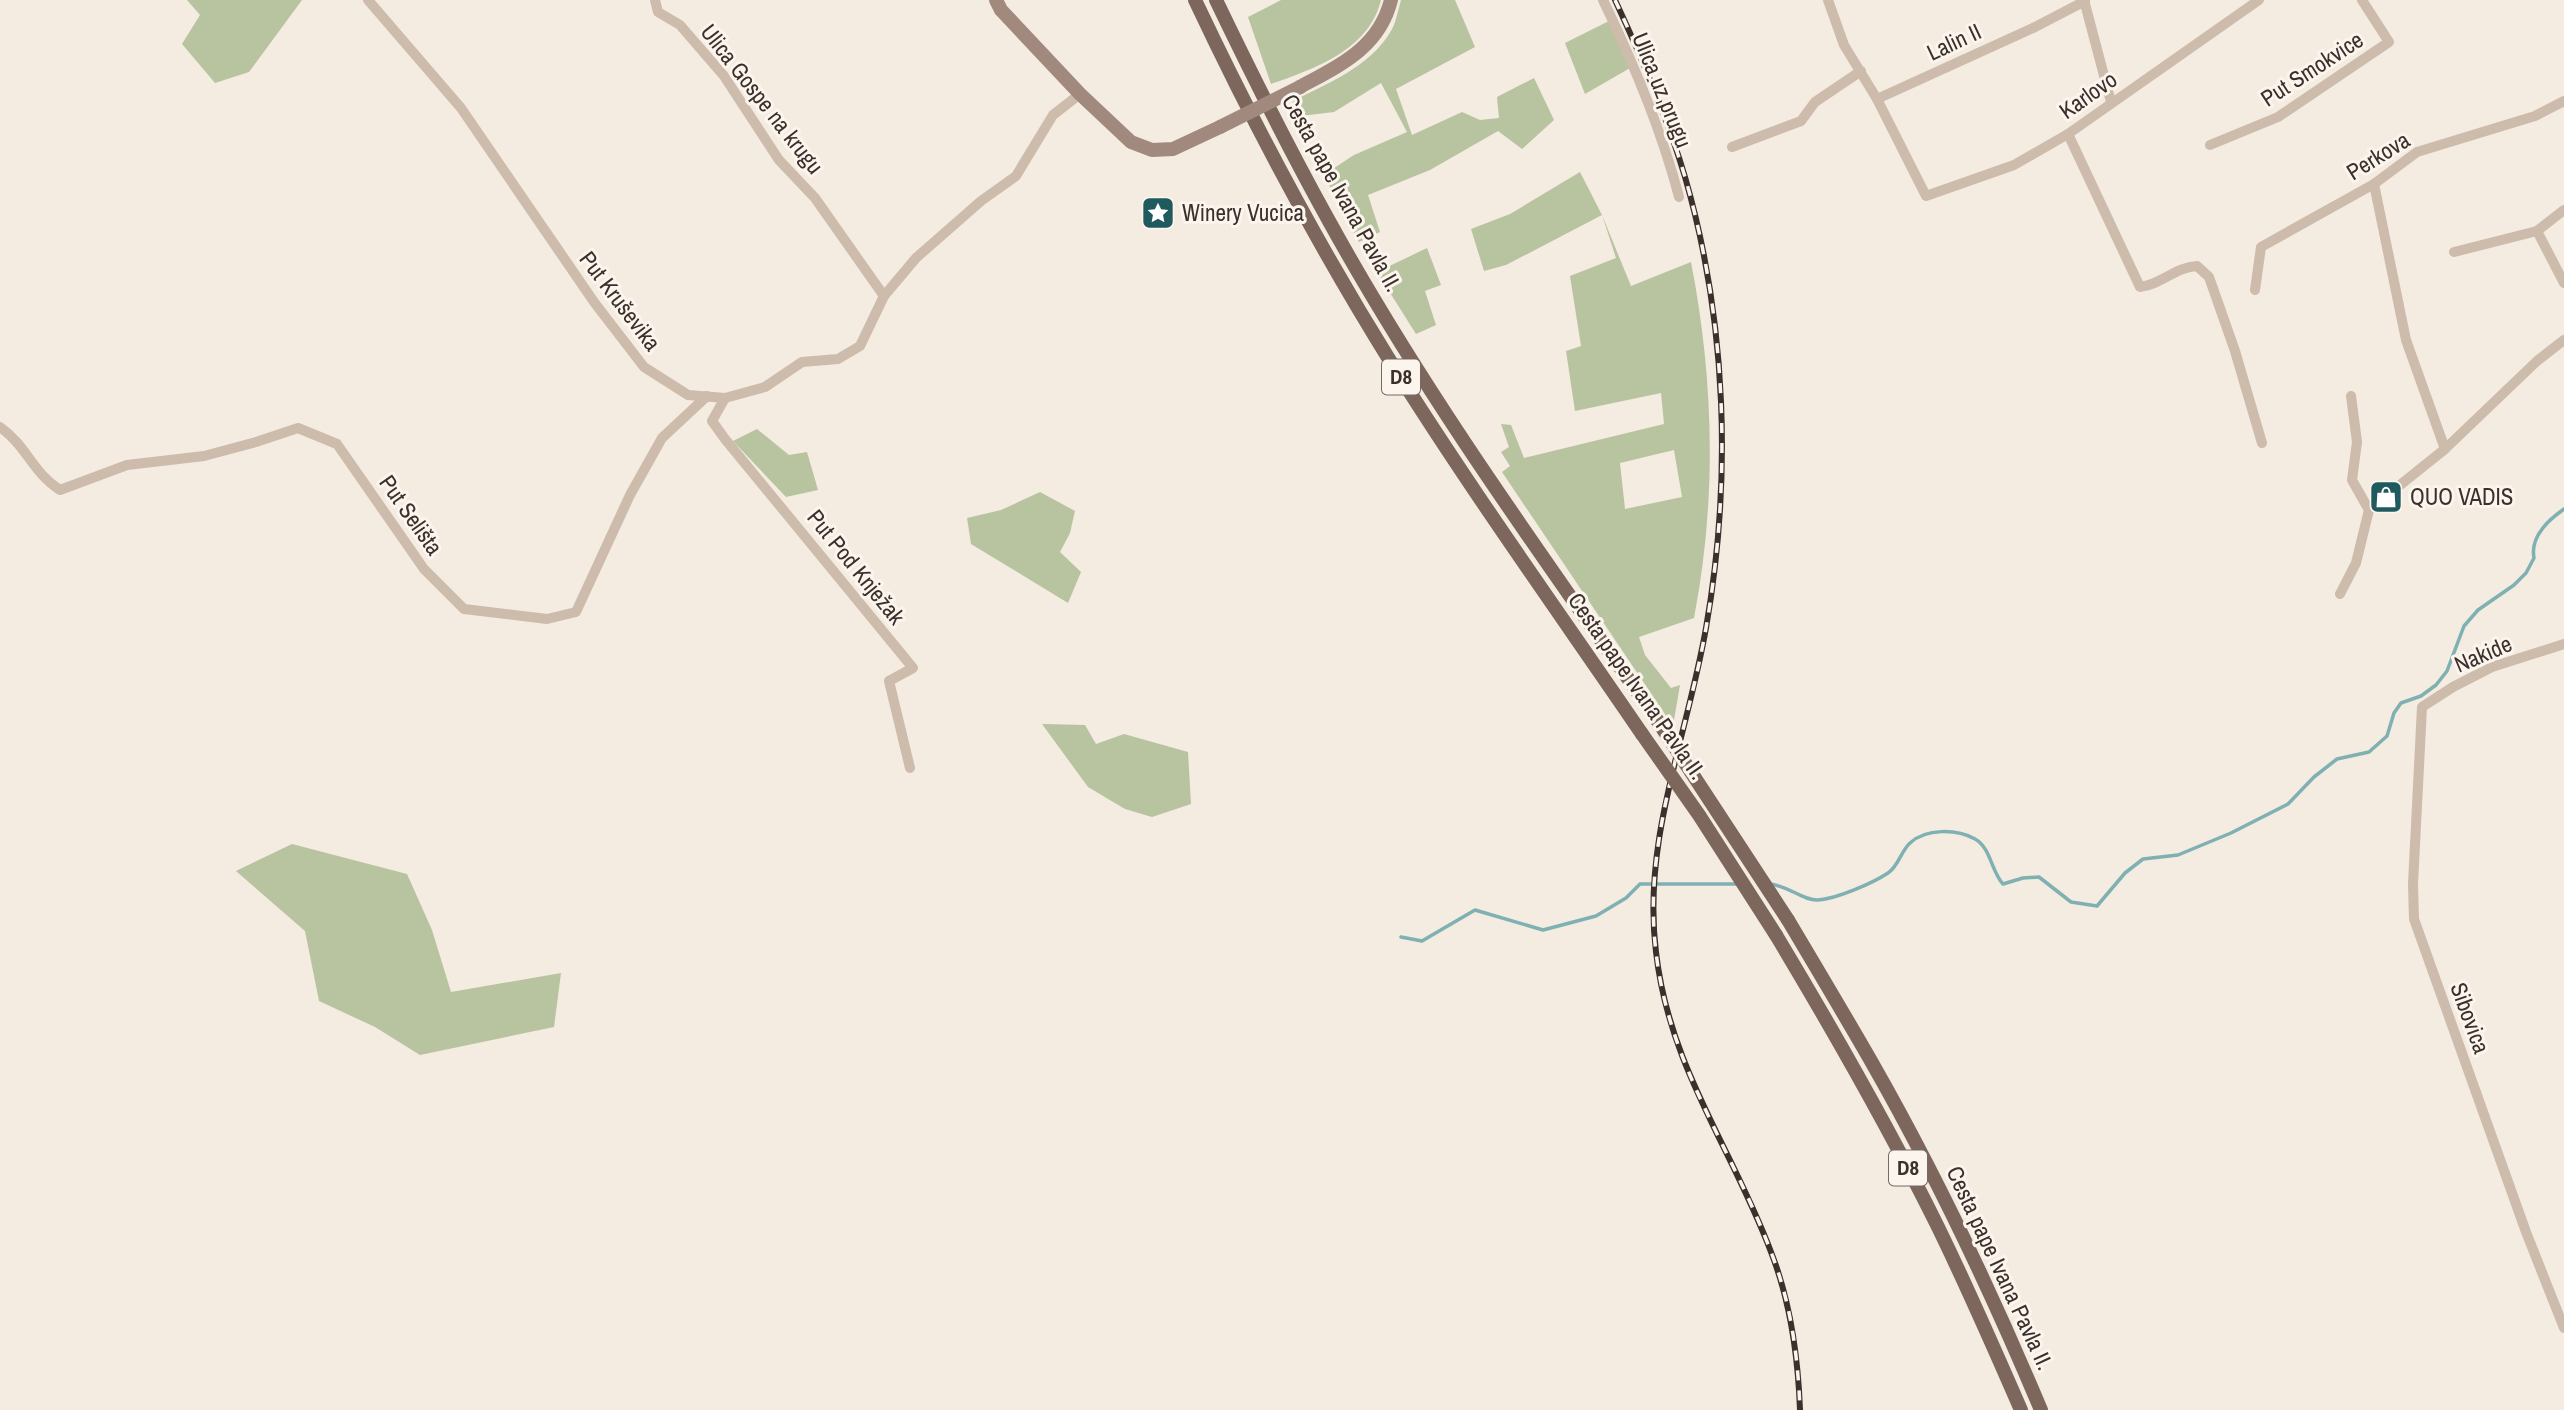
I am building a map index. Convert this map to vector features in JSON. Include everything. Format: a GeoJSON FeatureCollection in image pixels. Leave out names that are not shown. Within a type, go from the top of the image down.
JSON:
{"type":"FeatureCollection","features":[{"type":"Feature","properties":{"kind":"main road","name":"Cesta pape Ivana Pavla II."},"geometry":{"type":"LineString","coordinates":[[1195,0],[1269,150],[1332,264],[1392,363],[1458,466],[1699,815],[1776,935],[1830,1026],[1908,1169],[1964,1282],[2021,1410]]}},
{"type":"Feature","properties":{"kind":"main road","name":"Cesta pape Ivana Pavla II."},"geometry":{"type":"LineString","coordinates":[[1216,0],[1329,222],[1390,325],[1484,470],[1657,720],[1788,920],[1872,1063],[1980,1272],[2041,1410]]}},
{"type":"Feature","properties":{"kind":"street","name":"Put Kruševika"},"geometry":{"type":"LineString","coordinates":[[368,0],[461,107],[594,302],[644,367],[688,395],[725,398],[765,387],[802,362],[838,359],[860,346],[884,296],[916,258],[981,201],[1016,176],[1053,115],[1080,94]]}},
{"type":"Feature","properties":{"kind":"street","name":"Ulica Gospe na krugu"},"geometry":{"type":"LineString","coordinates":[[655,0],[658,12],[680,25],[724,76],[779,160],[815,198],[884,296]]}},
{"type":"Feature","properties":{"kind":"street"},"geometry":{"type":"LineString","coordinates":[[996,0],[1001,9],[1080,94],[1131,142],[1152,150],[1173,149],[1345,63],[1365,47],[1380,28],[1391,0]]}},
{"type":"Feature","properties":{"kind":"street","name":"Ulica uz prugu"},"geometry":{"type":"LineString","coordinates":[[1603,0],[1651,108],[1668,155],[1679,197]]}},
{"type":"Feature","properties":{"kind":"street"},"geometry":{"type":"LineString","coordinates":[[1828,0],[1844,45],[1877,99]]}},
{"type":"Feature","properties":{"kind":"street","name":"Karlovo"},"geometry":{"type":"LineString","coordinates":[[1877,99],[1926,197],[2014,165],[2068,134],[2259,0]]}},
{"type":"Feature","properties":{"kind":"street","name":"Put Smokvice"},"geometry":{"type":"LineString","coordinates":[[2210,145],[2278,117],[2389,42],[2362,0]]}},
{"type":"Feature","properties":{"kind":"street"},"geometry":{"type":"LineString","coordinates":[[2084,1],[2111,102]]}},
{"type":"Feature","properties":{"kind":"street","name":"Lalin II"},"geometry":{"type":"LineString","coordinates":[[1877,99],[2033,28],[2084,1]]}},
{"type":"Feature","properties":{"kind":"street"},"geometry":{"type":"LineString","coordinates":[[1732,147],[1801,121],[1815,102],[1861,71]]}},
{"type":"Feature","properties":{"kind":"street","name":"Perkova"},"geometry":{"type":"LineString","coordinates":[[2255,290],[2261,247],[2374,184],[2417,152],[2535,117],[2564,101]]}},
{"type":"Feature","properties":{"kind":"street"},"geometry":{"type":"LineString","coordinates":[[2068,134],[2140,287],[2152,285],[2186,266],[2197,266],[2210,277],[2262,443]]}},
{"type":"Feature","properties":{"kind":"street"},"geometry":{"type":"LineString","coordinates":[[2374,184],[2406,340],[2445,449]]}},
{"type":"Feature","properties":{"kind":"street"},"geometry":{"type":"LineString","coordinates":[[2454,251],[2537,231],[2564,210]]}},
{"type":"Feature","properties":{"kind":"street"},"geometry":{"type":"LineString","coordinates":[[2537,231],[2564,283]]}},
{"type":"Feature","properties":{"kind":"street"},"geometry":{"type":"LineString","coordinates":[[2340,594],[2356,564],[2369,510],[2445,449],[2537,361],[2564,340]]}},
{"type":"Feature","properties":{"kind":"street","name":"Put Selišta"},"geometry":{"type":"LineString","coordinates":[[0,427],[15,438],[44,479],[60,490],[127,465],[204,456],[298,428],[337,444],[424,569],[464,609],[547,619],[576,612],[630,495],[662,438],[707,396]]}},
{"type":"Feature","properties":{"kind":"street"},"geometry":{"type":"LineString","coordinates":[[2351,396],[2357,442],[2352,480],[2369,510]]}},
{"type":"Feature","properties":{"kind":"street","name":"Put Pod Knježak"},"geometry":{"type":"LineString","coordinates":[[725,398],[712,421],[914,668],[889,681],[911,768]]}},
{"type":"Feature","properties":{"kind":"street","name":"Nakide"},"geometry":{"type":"LineString","coordinates":[[2422,707],[2453,687],[2493,667],[2564,644]]}},
{"type":"Feature","properties":{"kind":"street","name":"Sibovica"},"geometry":{"type":"LineString","coordinates":[[2422,707],[2413,884],[2414,919],[2526,1232],[2564,1328]]}},
{"type":"Feature","properties":{"kind":"green space"},"geometry":{"type":"Polygon","coordinates":[[[187,0],[302,0],[249,72],[215,83],[182,44],[200,15],[187,0]]]}},
{"type":"Feature","properties":{"kind":"green space"},"geometry":{"type":"Polygon","coordinates":[[[1281,0],[1381,0],[1375,17],[1352,45],[1322,64],[1271,84],[1248,17],[1281,0]]]}},
{"type":"Feature","properties":{"kind":"green space"},"geometry":{"type":"Polygon","coordinates":[[[1401,0],[1455,0],[1475,47],[1396,89],[1412,135],[1462,112],[1480,120],[1499,118],[1497,97],[1534,78],[1554,120],[1522,149],[1498,131],[1430,170],[1368,195],[1380,232],[1359,242],[1327,181],[1331,179],[1328,172],[1354,155],[1407,132],[1381,83],[1334,112],[1292,117],[1289,110],[1293,101],[1347,73],[1372,55],[1393,28],[1401,0]]]}},
{"type":"Feature","properties":{"kind":"green space"},"geometry":{"type":"Polygon","coordinates":[[[1609,21],[1630,68],[1585,94],[1565,43],[1609,21]]]}},
{"type":"Feature","properties":{"kind":"green space"},"geometry":{"type":"Polygon","coordinates":[[[1580,172],[1602,215],[1506,265],[1484,271],[1471,229],[1510,214],[1580,172]]]}},
{"type":"Feature","properties":{"kind":"green space"},"geometry":{"type":"Polygon","coordinates":[[[1602,215],[1631,286],[1691,262],[1699,306],[1710,440],[1706,529],[1694,618],[1639,637],[1645,655],[1671,688],[1680,685],[1673,726],[1502,472],[1510,466],[1501,452],[1509,447],[1501,424],[1511,425],[1524,458],[1664,424],[1661,393],[1575,411],[1566,351],[1581,346],[1570,276],[1616,258],[1602,215]],[[1674,450],[1620,463],[1625,509],[1682,497],[1674,450]]]}},
{"type":"Feature","properties":{"kind":"green space"},"geometry":{"type":"Polygon","coordinates":[[[1427,248],[1441,285],[1425,291],[1436,325],[1416,334],[1377,272],[1427,248]]]}},
{"type":"Feature","properties":{"kind":"green space"},"geometry":{"type":"Polygon","coordinates":[[[757,429],[789,455],[807,452],[818,490],[786,497],[733,441],[757,429]]]}},
{"type":"Feature","properties":{"kind":"green space"},"geometry":{"type":"Polygon","coordinates":[[[1040,492],[1075,511],[1070,533],[1060,552],[1081,572],[1068,603],[971,544],[967,518],[1001,510],[1040,492]]]}},
{"type":"Feature","properties":{"kind":"green space"},"geometry":{"type":"Polygon","coordinates":[[[1042,724],[1085,725],[1096,744],[1124,734],[1188,752],[1191,804],[1152,817],[1125,809],[1088,787],[1042,724]]]}},
{"type":"Feature","properties":{"kind":"green space"},"geometry":{"type":"Polygon","coordinates":[[[292,844],[407,874],[432,930],[451,992],[561,973],[554,1027],[420,1055],[375,1027],[319,1001],[305,931],[236,871],[292,844]]]}},
{"type":"Feature","properties":{"kind":"waterway"},"geometry":{"type":"LineString","coordinates":[[1768,884],[1812,900],[1834,897],[1864,886],[1888,873],[1907,846],[1917,838],[1933,833],[1951,832],[1968,836],[1980,843],[2003,884],[2039,877],[2071,902],[2097,906],[2125,873],[2143,859],[2178,855],[2231,833],[2288,804],[2314,777],[2337,759],[2369,752],[2387,736],[2394,713],[2401,703],[2421,696],[2436,685],[2447,671],[2464,626],[2478,610],[2514,585],[2526,573],[2534,558],[2533,550],[2538,536],[2546,524],[2564,509]]}},
{"type":"Feature","properties":{"kind":"waterway"},"geometry":{"type":"LineString","coordinates":[[1401,937],[1422,941],[1475,910],[1543,930],[1596,916],[1626,898],[1640,884],[1739,884]]}},
{"type":"Feature","properties":{"kind":"railway"},"geometry":{"type":"LineString","coordinates":[[1615,0],[1653,87],[1685,177],[1710,288],[1721,401],[1720,515],[1714,572],[1698,669],[1661,829],[1653,910],[1656,952],[1663,994],[1688,1070],[1755,1214],[1778,1271],[1792,1330],[1800,1410]]}},
{"type":"Feature","properties":{"kind":"place","name":"Winery Vucica"},"geometry":{"type":"Point","coordinates":[1158,213]}},
{"type":"Feature","properties":{"kind":"place","name":"QUO VADIS"},"geometry":{"type":"Point","coordinates":[2386,497]}}]}
